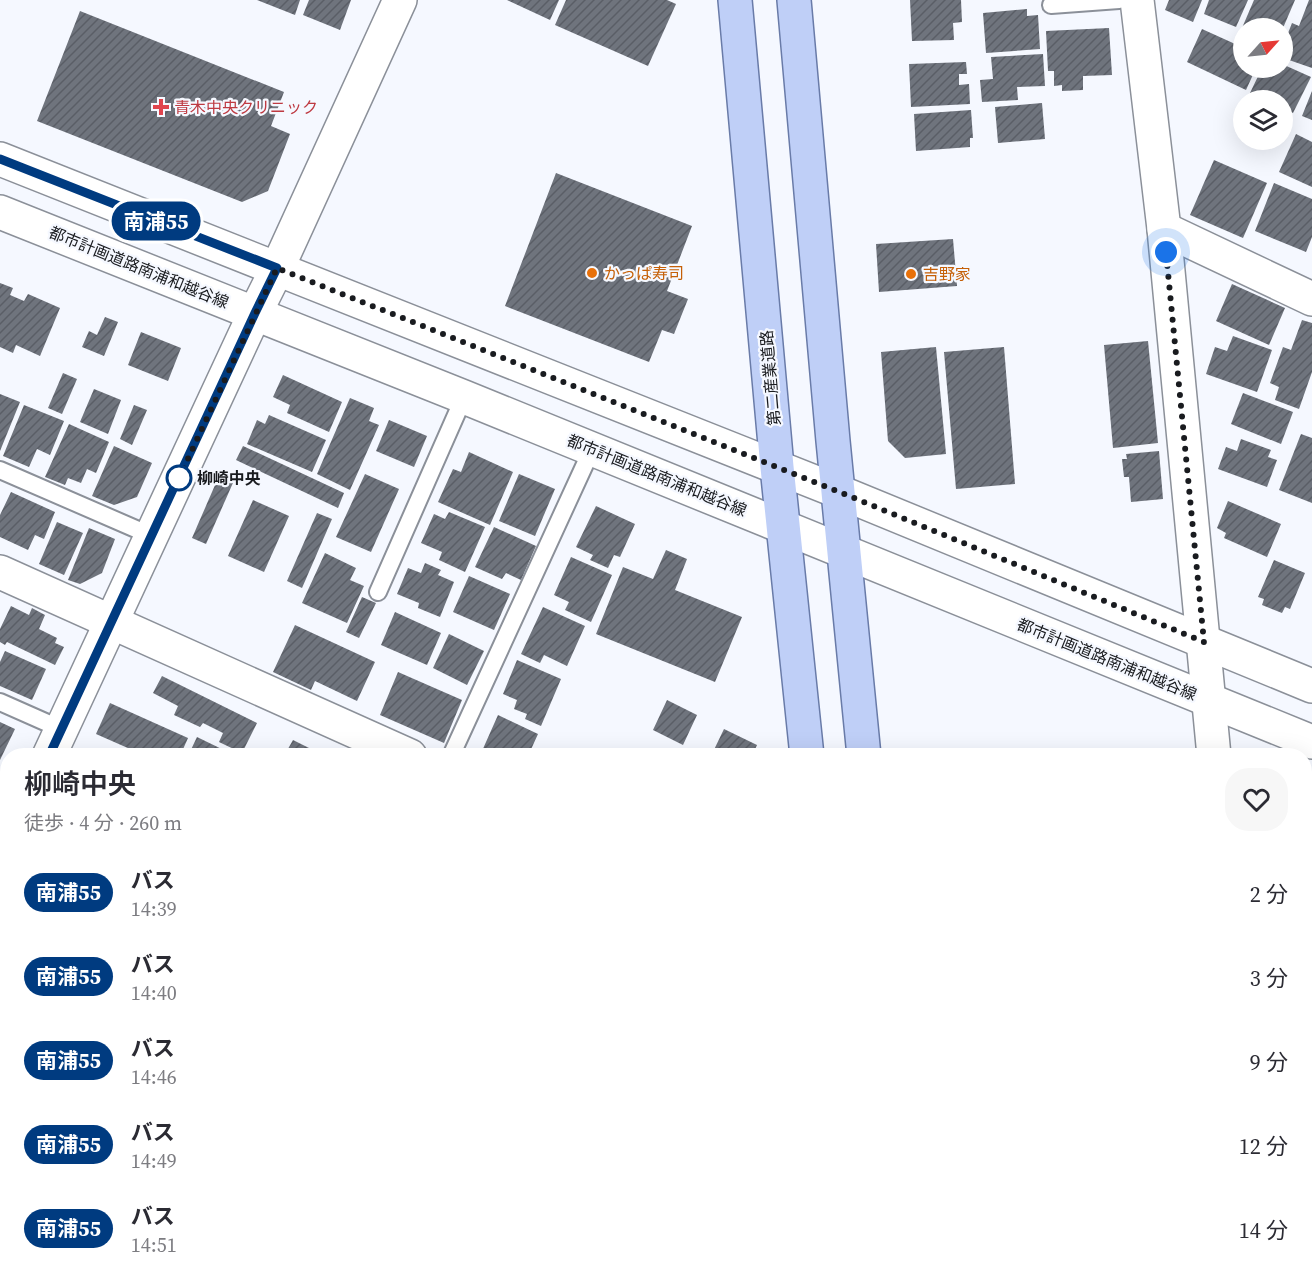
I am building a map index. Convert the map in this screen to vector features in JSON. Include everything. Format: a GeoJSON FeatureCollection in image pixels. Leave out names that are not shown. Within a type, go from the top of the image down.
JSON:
{"type":"FeatureCollection","features":[{"type":"Feature","properties":{"kind":"main road","name":"第二産業道路"},"geometry":{"type":"LineString","coordinates":[[735,0],[777,467],[806,748]]}},
{"type":"Feature","properties":{"kind":"main road"},"geometry":{"type":"LineString","coordinates":[[794,0],[837,491],[863,748]]}},
{"type":"Feature","properties":{"kind":"street"},"geometry":{"type":"LineString","coordinates":[[55,743],[400,0]]}},
{"type":"Feature","properties":{"kind":"street"},"geometry":{"type":"LineString","coordinates":[[1137,0],[1164,229],[1213,748]]}},
{"type":"Feature","properties":{"kind":"street"},"geometry":{"type":"LineString","coordinates":[[0,159],[837,491],[1312,686]]}},
{"type":"Feature","properties":{"kind":"street","name":"都市計画道路南浦和越谷線"},"geometry":{"type":"LineString","coordinates":[[0,212],[464,397],[1312,742]]}},
{"type":"Feature","properties":{"kind":"street"},"geometry":{"type":"LineString","coordinates":[[1164,229],[1312,299]]}},
{"type":"Feature","properties":{"kind":"street"},"geometry":{"type":"LineString","coordinates":[[0,572],[392,748]]}},
{"type":"Feature","properties":{"kind":"lane"},"geometry":{"type":"LineString","coordinates":[[1051,5],[1119,0]]}},
{"type":"Feature","properties":{"kind":"lane"},"geometry":{"type":"LineString","coordinates":[[378,592],[464,397]]}},
{"type":"Feature","properties":{"kind":"lane"},"geometry":{"type":"LineString","coordinates":[[455,748],[592,449]]}},
{"type":"Feature","properties":{"kind":"lane"},"geometry":{"type":"LineString","coordinates":[[0,470],[152,536]]}},
{"type":"Feature","properties":{"kind":"lane"},"geometry":{"type":"LineString","coordinates":[[0,702],[55,743]]}},
{"type":"Feature","properties":{"kind":"building"},"geometry":{"type":"Polygon","coordinates":[[[257,0],[300,0],[295,15],[257,0]]]}},
{"type":"Feature","properties":{"kind":"building"},"geometry":{"type":"Polygon","coordinates":[[[309,0],[351,0],[340,30],[303,15],[309,0]]]}},
{"type":"Feature","properties":{"kind":"building"},"geometry":{"type":"Polygon","coordinates":[[[507,0],[559,0],[550,20],[507,0]]]}},
{"type":"Feature","properties":{"kind":"building"},"geometry":{"type":"Polygon","coordinates":[[[566,0],[667,0],[676,4],[648,66],[555,25],[566,0]]]}},
{"type":"Feature","properties":{"kind":"building"},"geometry":{"type":"Polygon","coordinates":[[[910,0],[961,0],[962,22],[953,23],[954,40],[912,41],[910,0]]]}},
{"type":"Feature","properties":{"kind":"building"},"geometry":{"type":"Polygon","coordinates":[[[1169,0],[1202,0],[1193,22],[1165,10],[1169,0]]]}},
{"type":"Feature","properties":{"kind":"building"},"geometry":{"type":"Polygon","coordinates":[[[1209,0],[1248,0],[1240,18],[1233,18],[1233,26],[1204,14],[1209,0]]]}},
{"type":"Feature","properties":{"kind":"building"},"geometry":{"type":"Polygon","coordinates":[[[1254,0],[1295,0],[1287,18],[1246,18],[1254,0]]]}},
{"type":"Feature","properties":{"kind":"building"},"geometry":{"type":"Polygon","coordinates":[[[1309,0],[1312,0],[1312,68],[1293,61],[1293,23],[1299,26],[1309,0]]]}},
{"type":"Feature","properties":{"kind":"building"},"geometry":{"type":"Polygon","coordinates":[[[1027,9],[1027,16],[1038,15],[1040,49],[986,53],[983,13],[1027,9]]]}},
{"type":"Feature","properties":{"kind":"building","name":"青木中央クリニック"},"geometry":{"type":"Polygon","coordinates":[[[80,11],[284,92],[271,126],[290,134],[268,191],[242,202],[37,121],[80,11]]]}},
{"type":"Feature","properties":{"kind":"building"},"geometry":{"type":"Polygon","coordinates":[[[1109,28],[1112,75],[1083,76],[1083,90],[1062,91],[1062,85],[1054,86],[1054,71],[1048,71],[1046,31],[1109,28]]]}},
{"type":"Feature","properties":{"kind":"building"},"geometry":{"type":"Polygon","coordinates":[[[1202,29],[1233,43],[1233,78],[1251,78],[1246,90],[1187,62],[1202,29]]]}},
{"type":"Feature","properties":{"kind":"building"},"geometry":{"type":"Polygon","coordinates":[[[1043,54],[1045,86],[1017,87],[1018,100],[982,102],[980,80],[993,79],[991,57],[1043,54]]]}},
{"type":"Feature","properties":{"kind":"building"},"geometry":{"type":"Polygon","coordinates":[[[966,62],[967,74],[959,74],[959,85],[969,84],[970,104],[911,107],[909,64],[966,62]]]}},
{"type":"Feature","properties":{"kind":"building"},"geometry":{"type":"Polygon","coordinates":[[[1293,69],[1311,77],[1293,113],[1293,90],[1251,90],[1257,78],[1293,78],[1293,69]]]}},
{"type":"Feature","properties":{"kind":"building"},"geometry":{"type":"Polygon","coordinates":[[[1312,91],[1312,120],[1302,116],[1312,91]]]}},
{"type":"Feature","properties":{"kind":"building"},"geometry":{"type":"Polygon","coordinates":[[[1042,103],[1045,139],[998,143],[995,107],[1042,103]]]}},
{"type":"Feature","properties":{"kind":"building"},"geometry":{"type":"Polygon","coordinates":[[[971,110],[973,138],[970,138],[970,147],[916,151],[914,114],[971,110]]]}},
{"type":"Feature","properties":{"kind":"building"},"geometry":{"type":"Polygon","coordinates":[[[1296,134],[1312,142],[1312,187],[1279,172],[1289,150],[1293,150],[1296,134]]]}},
{"type":"Feature","properties":{"kind":"building"},"geometry":{"type":"Polygon","coordinates":[[[1214,160],[1267,183],[1243,238],[1190,215],[1214,160]]]}},
{"type":"Feature","properties":{"kind":"building"},"geometry":{"type":"Polygon","coordinates":[[[556,173],[692,226],[667,291],[688,299],[674,334],[662,330],[649,362],[505,306],[556,173]]]}},
{"type":"Feature","properties":{"kind":"building"},"geometry":{"type":"Polygon","coordinates":[[[1274,183],[1312,199],[1312,237],[1306,252],[1255,231],[1274,183]]]}},
{"type":"Feature","properties":{"kind":"building"},"geometry":{"type":"Polygon","coordinates":[[[953,239],[957,286],[879,292],[876,244],[953,239]]]}},
{"type":"Feature","properties":{"kind":"building"},"geometry":{"type":"Polygon","coordinates":[[[0,283],[13,288],[10,295],[24,301],[28,294],[60,308],[40,356],[16,345],[13,353],[0,347],[0,283]]]}},
{"type":"Feature","properties":{"kind":"building"},"geometry":{"type":"Polygon","coordinates":[[[1232,284],[1285,308],[1269,345],[1216,321],[1232,284]]]}},
{"type":"Feature","properties":{"kind":"building"},"geometry":{"type":"Polygon","coordinates":[[[105,317],[118,322],[104,356],[82,347],[89,331],[97,335],[105,317]]]}},
{"type":"Feature","properties":{"kind":"building"},"geometry":{"type":"Polygon","coordinates":[[[1302,320],[1312,323],[1312,372],[1299,409],[1275,400],[1279,387],[1270,383],[1283,347],[1291,350],[1302,320]]]}},
{"type":"Feature","properties":{"kind":"building"},"geometry":{"type":"Polygon","coordinates":[[[141,332],[181,348],[168,381],[128,365],[141,332]]]}},
{"type":"Feature","properties":{"kind":"building"},"geometry":{"type":"Polygon","coordinates":[[[1233,336],[1272,350],[1257,392],[1206,374],[1215,347],[1227,351],[1233,336]]]}},
{"type":"Feature","properties":{"kind":"building"},"geometry":{"type":"Polygon","coordinates":[[[1148,341],[1158,443],[1113,448],[1104,345],[1148,341]]]}},
{"type":"Feature","properties":{"kind":"building"},"geometry":{"type":"Polygon","coordinates":[[[936,347],[946,454],[905,458],[888,441],[881,352],[936,347]]]}},
{"type":"Feature","properties":{"kind":"building"},"geometry":{"type":"Polygon","coordinates":[[[1004,347],[1015,484],[956,489],[944,352],[1004,347]]]}},
{"type":"Feature","properties":{"kind":"building"},"geometry":{"type":"Polygon","coordinates":[[[63,373],[77,379],[62,414],[48,408],[63,373]]]}},
{"type":"Feature","properties":{"kind":"building"},"geometry":{"type":"Polygon","coordinates":[[[283,375],[342,402],[329,432],[287,413],[290,405],[273,397],[283,375]]]}},
{"type":"Feature","properties":{"kind":"building"},"geometry":{"type":"Polygon","coordinates":[[[94,389],[121,400],[108,434],[80,422],[94,389]]]}},
{"type":"Feature","properties":{"kind":"building"},"geometry":{"type":"Polygon","coordinates":[[[1243,393],[1293,412],[1281,444],[1231,424],[1243,393]]]}},
{"type":"Feature","properties":{"kind":"building"},"geometry":{"type":"Polygon","coordinates":[[[0,394],[20,402],[0,451],[0,394]]]}},
{"type":"Feature","properties":{"kind":"building"},"geometry":{"type":"Polygon","coordinates":[[[350,398],[374,408],[369,421],[379,425],[350,490],[317,474],[350,398]]]}},
{"type":"Feature","properties":{"kind":"building"},"geometry":{"type":"Polygon","coordinates":[[[24,405],[64,421],[50,455],[37,449],[29,467],[3,456],[24,405]]]}},
{"type":"Feature","properties":{"kind":"building"},"geometry":{"type":"Polygon","coordinates":[[[134,405],[147,410],[132,445],[120,439],[134,405]]]}},
{"type":"Feature","properties":{"kind":"building"},"geometry":{"type":"Polygon","coordinates":[[[269,415],[326,440],[312,472],[247,444],[257,420],[265,424],[269,415]]]}},
{"type":"Feature","properties":{"kind":"building"},"geometry":{"type":"Polygon","coordinates":[[[389,420],[427,436],[414,467],[376,451],[389,420]]]}},
{"type":"Feature","properties":{"kind":"building"},"geometry":{"type":"Polygon","coordinates":[[[69,424],[109,442],[96,473],[87,469],[81,483],[68,478],[65,485],[45,477],[69,424]]]}},
{"type":"Feature","properties":{"kind":"building"},"geometry":{"type":"Polygon","coordinates":[[[1301,434],[1312,438],[1312,503],[1279,490],[1301,434]]]}},
{"type":"Feature","properties":{"kind":"building"},"geometry":{"type":"Polygon","coordinates":[[[1241,439],[1271,450],[1268,457],[1277,460],[1267,487],[1218,469],[1226,447],[1237,451],[1241,439]]]}},
{"type":"Feature","properties":{"kind":"building"},"geometry":{"type":"Polygon","coordinates":[[[114,446],[152,463],[137,497],[114,505],[92,496],[114,446]]]}},
{"type":"Feature","properties":{"kind":"building"},"geometry":{"type":"Polygon","coordinates":[[[243,446],[344,493],[338,508],[236,460],[243,446]]]}},
{"type":"Feature","properties":{"kind":"building"},"geometry":{"type":"Polygon","coordinates":[[[1159,451],[1163,499],[1131,502],[1129,477],[1124,477],[1122,459],[1127,459],[1126,454],[1159,451]]]}},
{"type":"Feature","properties":{"kind":"building"},"geometry":{"type":"Polygon","coordinates":[[[469,452],[513,472],[490,525],[438,502],[453,469],[461,472],[469,452]]]}},
{"type":"Feature","properties":{"kind":"building"},"geometry":{"type":"Polygon","coordinates":[[[222,469],[236,476],[206,544],[192,538],[222,469]]]}},
{"type":"Feature","properties":{"kind":"building"},"geometry":{"type":"Polygon","coordinates":[[[365,474],[399,489],[371,552],[336,537],[365,474]]]}},
{"type":"Feature","properties":{"kind":"building"},"geometry":{"type":"Polygon","coordinates":[[[519,474],[555,489],[535,536],[499,521],[519,474]]]}},
{"type":"Feature","properties":{"kind":"building"},"geometry":{"type":"Polygon","coordinates":[[[11,492],[55,512],[44,539],[35,535],[28,550],[0,537],[0,515],[11,492]]]}},
{"type":"Feature","properties":{"kind":"building"},"geometry":{"type":"Polygon","coordinates":[[[253,500],[289,516],[264,572],[228,556],[253,500]]]}},
{"type":"Feature","properties":{"kind":"building"},"geometry":{"type":"Polygon","coordinates":[[[1228,501],[1281,524],[1267,557],[1224,538],[1226,533],[1217,528],[1228,501]]]}},
{"type":"Feature","properties":{"kind":"building"},"geometry":{"type":"Polygon","coordinates":[[[596,506],[635,524],[620,557],[614,555],[608,568],[590,560],[593,555],[576,547],[596,506]]]}},
{"type":"Feature","properties":{"kind":"building"},"geometry":{"type":"Polygon","coordinates":[[[449,512],[485,527],[465,572],[439,560],[442,552],[421,543],[434,514],[445,519],[449,512]]]}},
{"type":"Feature","properties":{"kind":"building"},"geometry":{"type":"Polygon","coordinates":[[[317,513],[332,519],[302,588],[287,581],[317,513]]]}},
{"type":"Feature","properties":{"kind":"building"},"geometry":{"type":"Polygon","coordinates":[[[57,522],[83,533],[64,575],[39,564],[57,522]]]}},
{"type":"Feature","properties":{"kind":"building"},"geometry":{"type":"Polygon","coordinates":[[[494,527],[536,546],[521,580],[506,573],[502,579],[475,567],[494,527]]]}},
{"type":"Feature","properties":{"kind":"building"},"geometry":{"type":"Polygon","coordinates":[[[89,528],[115,539],[102,573],[80,584],[68,580],[89,528]]]}},
{"type":"Feature","properties":{"kind":"building"},"geometry":{"type":"Polygon","coordinates":[[[666,550],[687,559],[675,590],[742,617],[715,682],[596,634],[623,567],[653,579],[666,550]]]}},
{"type":"Feature","properties":{"kind":"building"},"geometry":{"type":"Polygon","coordinates":[[[325,553],[356,568],[350,580],[364,586],[347,623],[302,603],[325,553]]]}},
{"type":"Feature","properties":{"kind":"building"},"geometry":{"type":"Polygon","coordinates":[[[571,557],[612,575],[591,622],[565,610],[569,602],[554,595],[571,557]]]}},
{"type":"Feature","properties":{"kind":"building"},"geometry":{"type":"Polygon","coordinates":[[[1274,560],[1305,573],[1290,609],[1285,607],[1282,613],[1262,605],[1264,599],[1258,597],[1274,560]]]}},
{"type":"Feature","properties":{"kind":"building"},"geometry":{"type":"Polygon","coordinates":[[[425,563],[441,570],[438,575],[454,582],[440,617],[418,608],[419,603],[397,594],[408,568],[421,573],[425,563]]]}},
{"type":"Feature","properties":{"kind":"building"},"geometry":{"type":"Polygon","coordinates":[[[469,576],[510,594],[494,630],[453,612],[469,576]]]}},
{"type":"Feature","properties":{"kind":"building"},"geometry":{"type":"Polygon","coordinates":[[[362,597],[376,603],[359,638],[346,632],[362,597]]]}},
{"type":"Feature","properties":{"kind":"building"},"geometry":{"type":"Polygon","coordinates":[[[11,606],[29,615],[32,608],[45,615],[39,629],[57,638],[55,643],[64,647],[55,665],[7,642],[5,645],[0,642],[0,629],[11,606]]]}},
{"type":"Feature","properties":{"kind":"building"},"geometry":{"type":"Polygon","coordinates":[[[543,607],[585,626],[567,666],[544,655],[540,663],[521,654],[543,607]]]}},
{"type":"Feature","properties":{"kind":"building"},"geometry":{"type":"Polygon","coordinates":[[[395,612],[441,633],[427,665],[381,645],[395,612]]]}},
{"type":"Feature","properties":{"kind":"building"},"geometry":{"type":"Polygon","coordinates":[[[295,625],[375,662],[357,701],[315,681],[311,690],[273,672],[295,625]]]}},
{"type":"Feature","properties":{"kind":"building"},"geometry":{"type":"Polygon","coordinates":[[[449,634],[484,651],[467,685],[433,668],[449,634]]]}},
{"type":"Feature","properties":{"kind":"building"},"geometry":{"type":"Polygon","coordinates":[[[5,651],[46,669],[32,700],[0,686],[0,662],[5,651]]]}},
{"type":"Feature","properties":{"kind":"building"},"geometry":{"type":"Polygon","coordinates":[[[517,660],[561,679],[541,726],[525,719],[527,714],[514,709],[517,700],[503,694],[517,660]]]}},
{"type":"Feature","properties":{"kind":"building"},"geometry":{"type":"Polygon","coordinates":[[[398,672],[462,700],[444,743],[380,715],[398,672]]]}},
{"type":"Feature","properties":{"kind":"building"},"geometry":{"type":"Polygon","coordinates":[[[162,676],[257,723],[244,748],[232,748],[219,742],[223,733],[203,723],[200,727],[174,715],[178,706],[153,693],[162,676]]]}},
{"type":"Feature","properties":{"kind":"building"},"geometry":{"type":"Polygon","coordinates":[[[667,700],[697,715],[683,745],[653,730],[667,700]]]}},
{"type":"Feature","properties":{"kind":"building"},"geometry":{"type":"Polygon","coordinates":[[[110,703],[188,738],[184,748],[128,748],[96,734],[110,703]]]}},
{"type":"Feature","properties":{"kind":"building"},"geometry":{"type":"Polygon","coordinates":[[[498,715],[538,734],[532,748],[483,748],[498,715]]]}},
{"type":"Feature","properties":{"kind":"building"},"geometry":{"type":"Polygon","coordinates":[[[0,722],[15,729],[6,748],[0,748],[0,722]]]}},
{"type":"Feature","properties":{"kind":"building"},"geometry":{"type":"Polygon","coordinates":[[[724,729],[757,745],[756,748],[715,748],[724,729]]]}},
{"type":"Feature","properties":{"kind":"building"},"geometry":{"type":"Polygon","coordinates":[[[197,737],[220,748],[192,748],[197,737]]]}},
{"type":"Feature","properties":{"kind":"building"},"geometry":{"type":"Polygon","coordinates":[[[293,740],[309,748],[288,748],[293,740]]]}},
{"type":"Feature","properties":{"kind":"bus line","name":"南浦55"},"geometry":{"type":"LineString","coordinates":[[0,159],[277,268],[53,748]]}},
{"type":"Feature","properties":{"kind":"place","name":"青木中央クリニック"},"geometry":{"type":"Point","coordinates":[161,107]}},
{"type":"Feature","properties":{"kind":"place","name":"かっぱ寿司"},"geometry":{"type":"Point","coordinates":[592,273]}},
{"type":"Feature","properties":{"kind":"place","name":"吉野家"},"geometry":{"type":"Point","coordinates":[911,274]}},
{"type":"Feature","properties":{"kind":"place","name":"柳崎中央"},"geometry":{"type":"Point","coordinates":[179,478]}},
{"type":"Feature","properties":{"kind":"route"},"geometry":{"type":"LineString","coordinates":[[179,478],[277,268],[837,491],[1204,642],[1166,252]]}}]}
